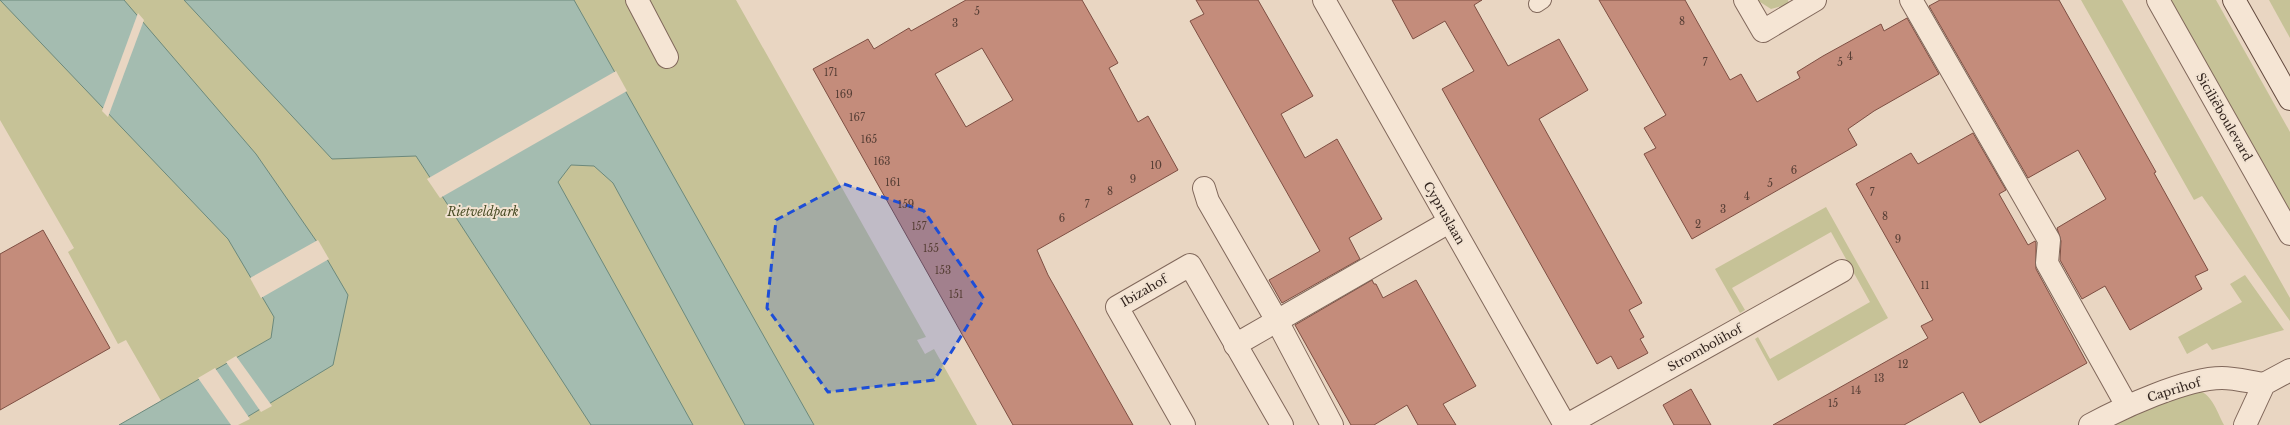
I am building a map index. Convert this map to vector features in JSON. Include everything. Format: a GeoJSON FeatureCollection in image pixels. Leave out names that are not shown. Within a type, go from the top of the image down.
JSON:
{"type":"FeatureCollection","features":[{"type":"Feature","properties":{"kind":"street"},"geometry":{"type":"LineString","coordinates":[[637,0],[667,57]]}},
{"type":"Feature","properties":{"kind":"street","name":"Cypruslaan"},"geometry":{"type":"LineString","coordinates":[[1324,0],[1566,425]]}},
{"type":"Feature","properties":{"kind":"street"},"geometry":{"type":"LineString","coordinates":[[1745,0],[1763,31],[1815,0]]}},
{"type":"Feature","properties":{"kind":"street"},"geometry":{"type":"LineString","coordinates":[[1911,0],[2049,240],[2046,263],[2127,406]]}},
{"type":"Feature","properties":{"kind":"street","name":"Siciliëboulevard"},"geometry":{"type":"LineString","coordinates":[[2158,0],[2290,234]]}},
{"type":"Feature","properties":{"kind":"street"},"geometry":{"type":"LineString","coordinates":[[2234,0],[2290,99]]}},
{"type":"Feature","properties":{"kind":"street"},"geometry":{"type":"LineString","coordinates":[[1204,188],[1208,201],[1276,319],[1332,425]]}},
{"type":"Feature","properties":{"kind":"street"},"geometry":{"type":"LineString","coordinates":[[1235,345],[1276,319],[1450,222]]}},
{"type":"Feature","properties":{"kind":"street","name":"Ibizahof"},"geometry":{"type":"LineString","coordinates":[[1184,425],[1117,307],[1190,265],[1282,425]]}},
{"type":"Feature","properties":{"kind":"street","name":"Strombolihof"},"geometry":{"type":"LineString","coordinates":[[1566,425],[1842,271]]}},
{"type":"Feature","properties":{"kind":"street"},"geometry":{"type":"LineString","coordinates":[[2245,425],[2264,384],[2290,370]]}},
{"type":"Feature","properties":{"kind":"street","name":"Caprihof"},"geometry":{"type":"LineString","coordinates":[[2090,425],[2127,406],[2178,388],[2211,379],[2221,378],[2264,384]]}},
{"type":"Feature","properties":{"kind":"highlighted area"},"geometry":{"type":"Polygon","coordinates":[[[844,184],[924,211],[984,299],[934,380],[828,392],[767,308],[776,220],[844,184]]]}},
{"type":"Feature","properties":{"kind":"green space","name":"Rietveldpark"},"geometry":{"type":"Polygon","coordinates":[[[0,0],[736,0],[926,337],[917,340],[925,354],[934,349],[977,425],[175,425],[126,340],[118,344],[68,252],[74,248],[0,120],[0,0]]]}},
{"type":"Feature","properties":{"kind":"green space"},"geometry":{"type":"Polygon","coordinates":[[[1757,0],[1788,0],[1789,4],[1771,9],[1757,0]]]}},
{"type":"Feature","properties":{"kind":"green space"},"geometry":{"type":"Polygon","coordinates":[[[2081,0],[2122,0],[2290,298],[2290,321],[2202,196],[2194,200],[2081,0]]]}},
{"type":"Feature","properties":{"kind":"green space"},"geometry":{"type":"Polygon","coordinates":[[[2171,0],[2216,0],[2290,132],[2290,211],[2171,0]]]}},
{"type":"Feature","properties":{"kind":"green space"},"geometry":{"type":"Polygon","coordinates":[[[2269,0],[2290,0],[2290,38],[2269,0]]]}},
{"type":"Feature","properties":{"kind":"green space"},"geometry":{"type":"Polygon","coordinates":[[[1826,207],[1888,318],[1778,381],[1755,339],[1758,337],[1770,359],[1870,302],[1831,232],[1732,288],[1745,310],[1740,313],[1715,269],[1826,207]]]}},
{"type":"Feature","properties":{"kind":"green space"},"geometry":{"type":"Polygon","coordinates":[[[2245,275],[2284,330],[2212,350],[2207,343],[2187,354],[2178,337],[2242,302],[2230,284],[2245,275]]]}},
{"type":"Feature","properties":{"kind":"green space"},"geometry":{"type":"Polygon","coordinates":[[[2199,391],[2208,396],[2211,400],[2224,425],[2107,425],[2144,407],[2199,391]]]}},
{"type":"Feature","properties":{"kind":"shaded area"},"geometry":{"type":"Polygon","coordinates":[[[0,0],[124,0],[256,154],[317,242],[348,295],[333,365],[234,425],[119,425],[271,338],[274,317],[228,239],[0,0]]]}},
{"type":"Feature","properties":{"kind":"shaded area"},"geometry":{"type":"Polygon","coordinates":[[[184,0],[574,0],[814,425],[745,425],[613,183],[594,166],[571,165],[558,182],[693,425],[591,425],[416,156],[332,159],[184,0]]]}},
{"type":"Feature","properties":{"kind":"pier"},"geometry":{"type":"Polygon","coordinates":[[[138,13],[144,20],[108,117],[102,111],[138,13]]]}},
{"type":"Feature","properties":{"kind":"pier"},"geometry":{"type":"Polygon","coordinates":[[[616,71],[627,91],[440,198],[427,179],[616,71]]]}},
{"type":"Feature","properties":{"kind":"pier"},"geometry":{"type":"Polygon","coordinates":[[[318,240],[329,259],[261,298],[250,278],[318,240]]]}},
{"type":"Feature","properties":{"kind":"pier"},"geometry":{"type":"Polygon","coordinates":[[[236,356],[272,406],[261,412],[226,362],[236,356]]]}},
{"type":"Feature","properties":{"kind":"pier"},"geometry":{"type":"Polygon","coordinates":[[[215,368],[250,419],[238,425],[231,425],[198,378],[215,368]]]}},
{"type":"Feature","properties":{"kind":"building"},"geometry":{"type":"Polygon","coordinates":[[[966,0],[1082,0],[1118,63],[1109,68],[1138,122],[1148,116],[1178,170],[1037,250],[1048,275],[1133,425],[1013,425],[813,69],[868,39],[874,49],[909,28],[911,31],[966,0]],[[982,48],[935,74],[966,127],[1013,100],[982,48]]]}},
{"type":"Feature","properties":{"kind":"building"},"geometry":{"type":"Polygon","coordinates":[[[1196,0],[1258,0],[1313,96],[1281,114],[1305,158],[1337,139],[1382,219],[1349,238],[1360,259],[1282,303],[1269,280],[1320,251],[1190,21],[1204,14],[1196,0]]]}},
{"type":"Feature","properties":{"kind":"building"},"geometry":{"type":"Polygon","coordinates":[[[1392,0],[1482,0],[1474,5],[1508,66],[1559,39],[1588,90],[1539,119],[1642,303],[1629,310],[1644,337],[1640,339],[1648,353],[1618,369],[1611,356],[1597,364],[1442,89],[1474,71],[1445,21],[1413,39],[1392,0]]]}},
{"type":"Feature","properties":{"kind":"building"},"geometry":{"type":"Polygon","coordinates":[[[1599,0],[1685,0],[1730,80],[1741,74],[1757,102],[1800,78],[1797,72],[1823,56],[1881,24],[1884,31],[1907,18],[1939,74],[1874,111],[1848,129],[1857,145],[1692,239],[1644,154],[1656,148],[1644,128],[1666,115],[1599,0]]]}},
{"type":"Feature","properties":{"kind":"building"},"geometry":{"type":"Polygon","coordinates":[[[1940,0],[2059,0],[2156,172],[2154,173],[2208,270],[2195,276],[2202,289],[2130,330],[2105,286],[2082,299],[2060,260],[2061,241],[2057,228],[2106,199],[2078,150],[2028,178],[1929,6],[1940,0]]]}},
{"type":"Feature","properties":{"kind":"building"},"geometry":{"type":"Polygon","coordinates":[[[1973,133],[2006,190],[1999,194],[2028,245],[2035,241],[2036,243],[2036,269],[2087,363],[1980,423],[1963,392],[1904,425],[1773,425],[1928,338],[1921,326],[1933,320],[1856,184],[1911,153],[1918,164],[1973,133]]]}},
{"type":"Feature","properties":{"kind":"building"},"geometry":{"type":"Polygon","coordinates":[[[43,230],[110,348],[0,410],[0,254],[43,230]]]}},
{"type":"Feature","properties":{"kind":"building"},"geometry":{"type":"Polygon","coordinates":[[[1372,280],[1374,284],[1376,284],[1383,298],[1416,280],[1476,386],[1443,404],[1456,425],[1418,425],[1407,405],[1374,425],[1351,425],[1295,325],[1372,280]]]}},
{"type":"Feature","properties":{"kind":"building"},"geometry":{"type":"Polygon","coordinates":[[[1691,389],[1711,425],[1674,425],[1663,405],[1691,389]]]}}]}
